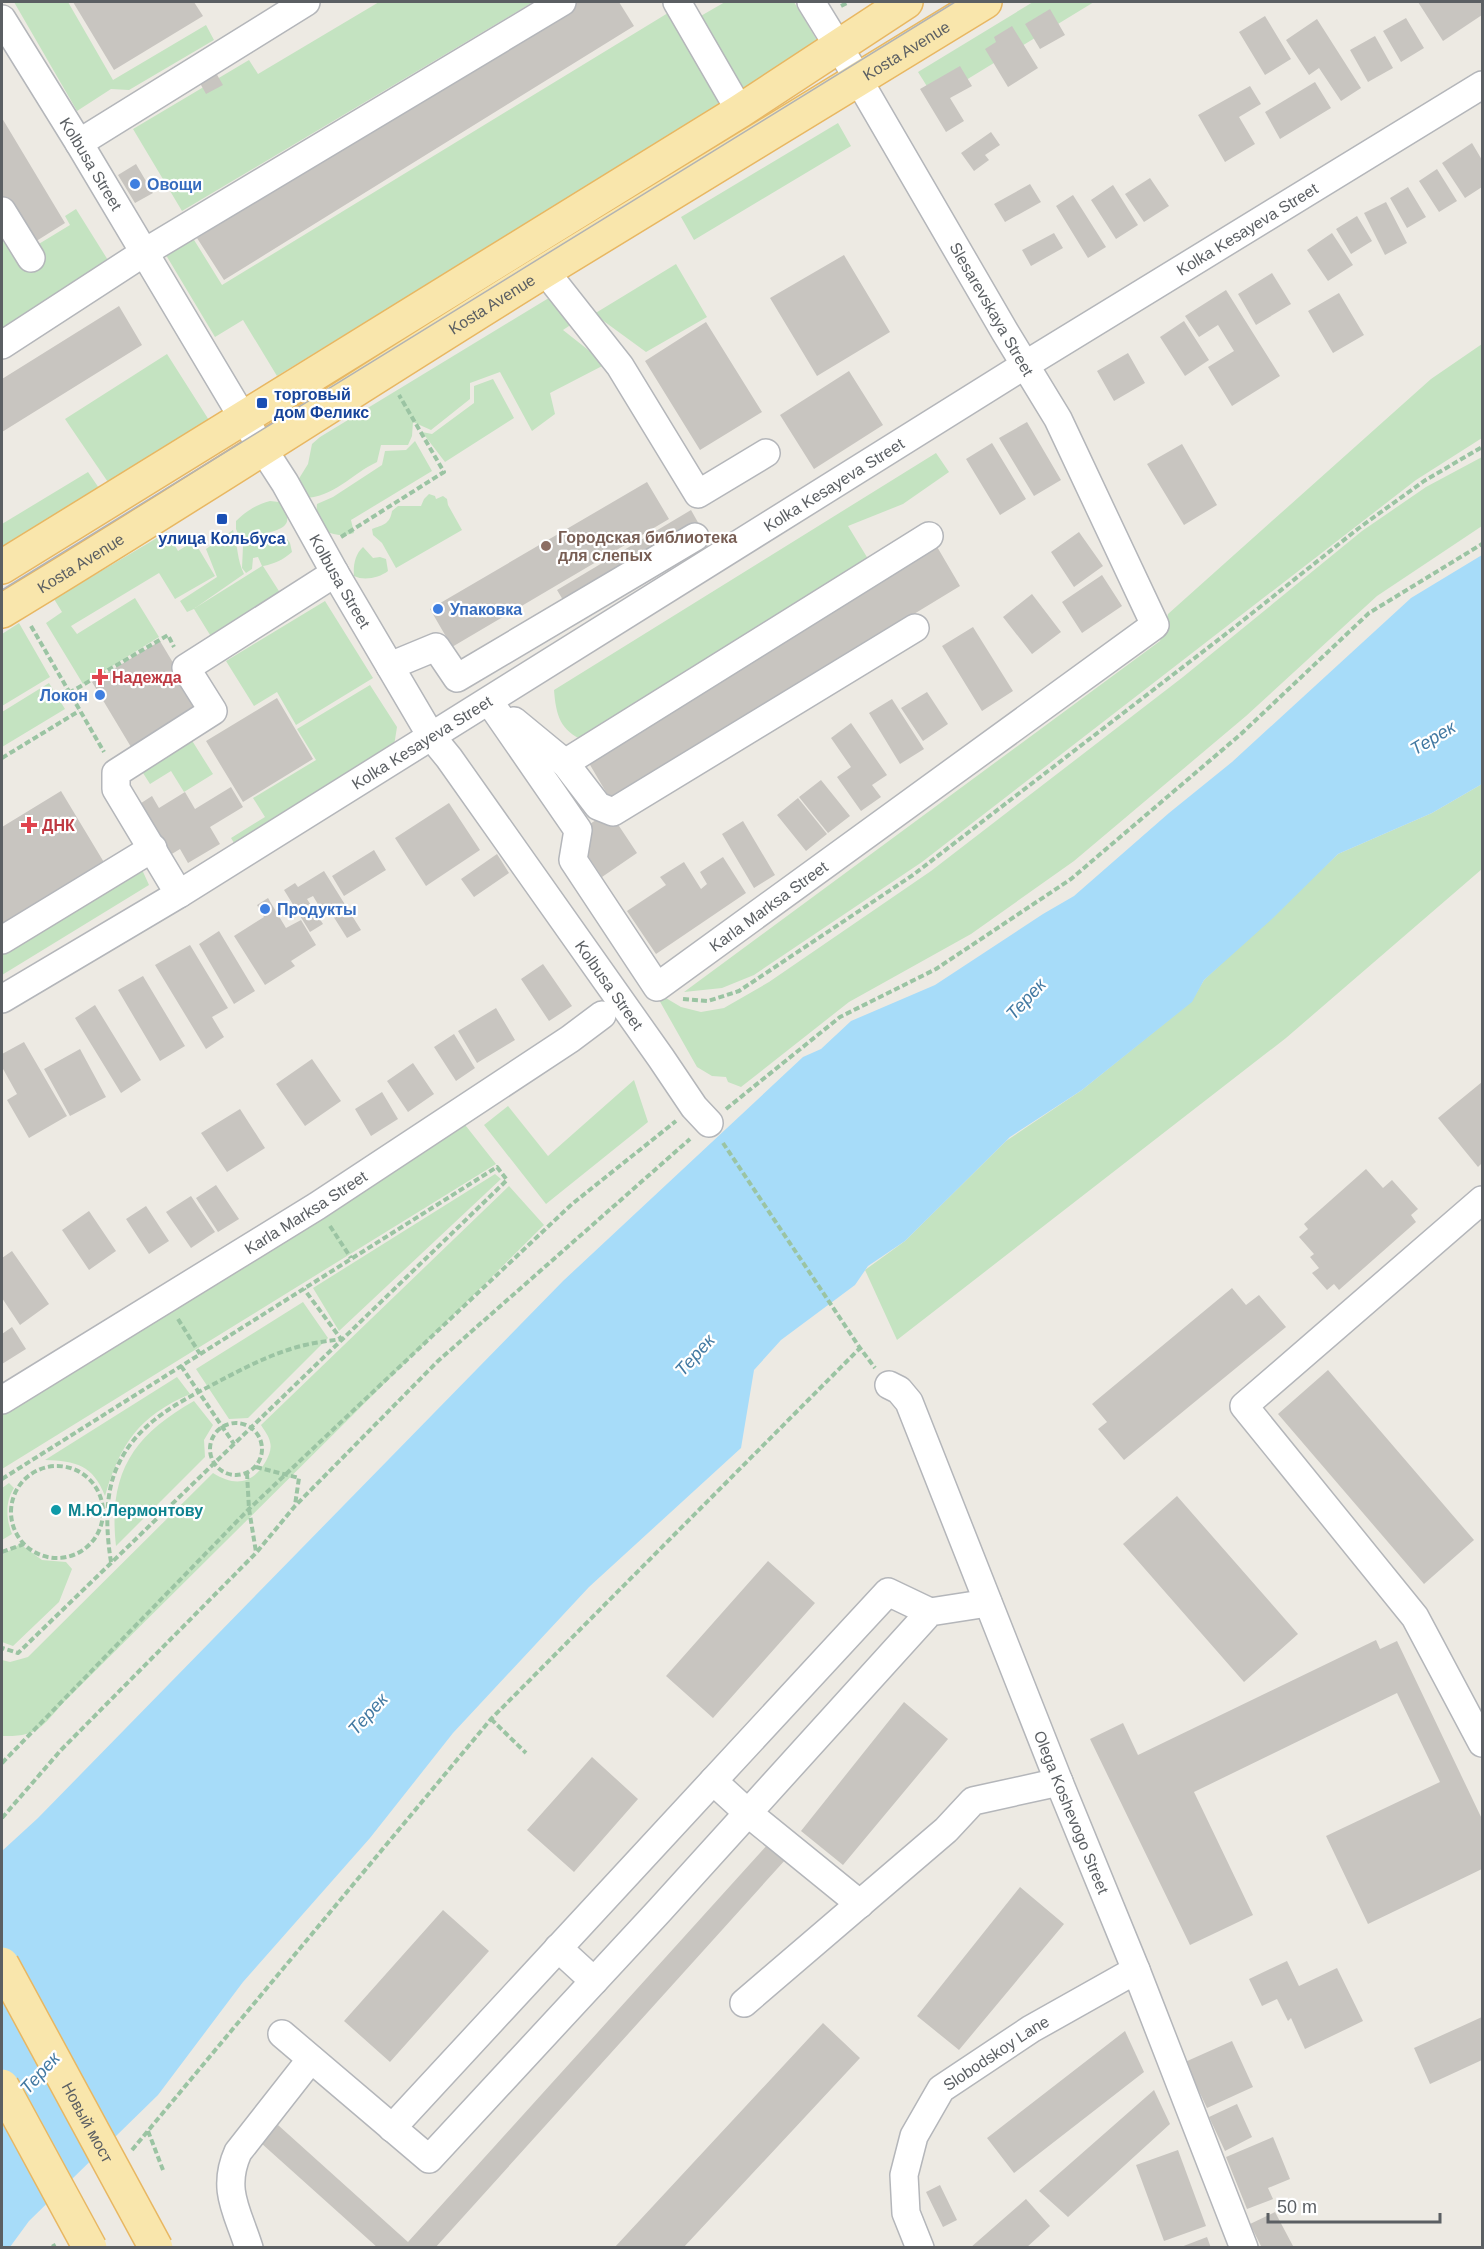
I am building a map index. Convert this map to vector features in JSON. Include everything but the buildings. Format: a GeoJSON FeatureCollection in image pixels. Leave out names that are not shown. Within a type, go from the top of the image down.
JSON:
{"type":"FeatureCollection","features":[{"type":"Feature","properties":{"kind":"main road","name":"Kosta Avenue"},"geometry":{"type":"LineString","coordinates":[[2,567],[740,111],[906,2]]}},
{"type":"Feature","properties":{"kind":"main road","name":"Kosta Avenue"},"geometry":{"type":"LineString","coordinates":[[9,607],[545,271],[985,2]]}},
{"type":"Feature","properties":{"kind":"main road","name":"Новый мост"},"geometry":{"type":"LineString","coordinates":[[2,1964],[156,2247]]}},
{"type":"Feature","properties":{"kind":"main road"},"geometry":{"type":"LineString","coordinates":[[2,2086],[75,2242]]}},
{"type":"Feature","properties":{"kind":"street"},"geometry":{"type":"LineString","coordinates":[[80,143],[306,2]]}},
{"type":"Feature","properties":{"kind":"street"},"geometry":{"type":"LineString","coordinates":[[2,345],[145,252],[562,2]]}},
{"type":"Feature","properties":{"kind":"street"},"geometry":{"type":"LineString","coordinates":[[677,2],[740,111]]}},
{"type":"Feature","properties":{"kind":"street","name":"Slesarevskaya Street"},"geometry":{"type":"LineString","coordinates":[[811,2],[1058,419],[1155,625]]}},
{"type":"Feature","properties":{"kind":"street","name":"Kolbusa Street"},"geometry":{"type":"LineString","coordinates":[[2,19],[80,143],[243,418],[264,448],[431,736],[701,1115]]}},
{"type":"Feature","properties":{"kind":"street","name":"Kolka Kesayeva Street"},"geometry":{"type":"LineString","coordinates":[[2,999],[179,894],[1024,365],[1482,85]]}},
{"type":"Feature","properties":{"kind":"street"},"geometry":{"type":"LineString","coordinates":[[2,211],[31,258]]}},
{"type":"Feature","properties":{"kind":"street"},"geometry":{"type":"LineString","coordinates":[[545,271],[620,366],[698,494],[765,453]]}},
{"type":"Feature","properties":{"kind":"street"},"geometry":{"type":"LineString","coordinates":[[565,762],[929,536]]}},
{"type":"Feature","properties":{"kind":"street"},"geometry":{"type":"LineString","coordinates":[[390,666],[436,647],[457,678],[695,537]]}},
{"type":"Feature","properties":{"kind":"street"},"geometry":{"type":"LineString","coordinates":[[179,894],[116,789],[116,773],[213,711],[186,668],[335,573]]}},
{"type":"Feature","properties":{"kind":"street","name":"Karla Marksa Street"},"geometry":{"type":"LineString","coordinates":[[657,987],[1155,625]]}},
{"type":"Feature","properties":{"kind":"street"},"geometry":{"type":"LineString","coordinates":[[489,701],[565,762],[598,806],[613,812],[915,628]]}},
{"type":"Feature","properties":{"kind":"street"},"geometry":{"type":"LineString","coordinates":[[489,701],[578,830],[573,860],[657,987]]}},
{"type":"Feature","properties":{"kind":"street"},"geometry":{"type":"LineString","coordinates":[[2,940],[153,848]]}},
{"type":"Feature","properties":{"kind":"street","name":"Karla Marksa Street"},"geometry":{"type":"LineString","coordinates":[[2,1400],[317,1206],[602,1015]]}},
{"type":"Feature","properties":{"kind":"street"},"geometry":{"type":"LineString","coordinates":[[1482,1200],[1244,1406],[1415,1617],[1482,1743]]}},
{"type":"Feature","properties":{"kind":"street","name":"Olega Koshevogo Street"},"geometry":{"type":"LineString","coordinates":[[889,1385],[899,1390],[909,1402],[1244,2247]]}},
{"type":"Feature","properties":{"kind":"street"},"geometry":{"type":"LineString","coordinates":[[392,2128],[888,1592],[930,1612],[988,1603]]}},
{"type":"Feature","properties":{"kind":"street"},"geometry":{"type":"LineString","coordinates":[[282,2034],[429,2159],[930,1612]]}},
{"type":"Feature","properties":{"kind":"street"},"geometry":{"type":"LineString","coordinates":[[713,1781],[748,1813],[860,1904]]}},
{"type":"Feature","properties":{"kind":"street"},"geometry":{"type":"LineString","coordinates":[[744,2003],[946,1830],[973,1801],[1059,1782]]}},
{"type":"Feature","properties":{"kind":"street"},"geometry":{"type":"LineString","coordinates":[[558,1948],[594,1981]]}},
{"type":"Feature","properties":{"kind":"street","name":"Slobodskoy Lane"},"geometry":{"type":"LineString","coordinates":[[920,2247],[906,2212],[904,2175],[914,2136],[941,2089],[1031,2029],[1136,1970]]}},
{"type":"Feature","properties":{"kind":"street"},"geometry":{"type":"LineString","coordinates":[[249,2247],[234,2208],[230,2182],[232,2166],[238,2152],[311,2059]]}},
{"type":"Feature","properties":{"kind":"path"},"geometry":{"type":"LineString","coordinates":[[338,539],[444,472],[396,391]]}},
{"type":"Feature","properties":{"kind":"path"},"geometry":{"type":"LineString","coordinates":[[657,987],[686,1000],[697,1001],[708,1001],[739,991],[913,875],[1222,637],[1359,528],[1424,481],[1482,447]]}},
{"type":"Feature","properties":{"kind":"path"},"geometry":{"type":"LineString","coordinates":[[2,1763],[249,1509],[572,1204],[840,1017],[936,969],[1071,879],[1241,734],[1369,613],[1482,544]]}},
{"type":"Feature","properties":{"kind":"path"},"geometry":{"type":"LineString","coordinates":[[9,607],[69,693],[116,773]]}},
{"type":"Feature","properties":{"kind":"path"},"geometry":{"type":"LineString","coordinates":[[69,693],[168,635],[186,668]]}},
{"type":"Feature","properties":{"kind":"path"},"geometry":{"type":"LineString","coordinates":[[2,758],[79,711]]}},
{"type":"Feature","properties":{"kind":"path"},"geometry":{"type":"LineString","coordinates":[[701,1115],[860,1348],[889,1385]]}},
{"type":"Feature","properties":{"kind":"path"},"geometry":{"type":"LineString","coordinates":[[2,1818],[61,1750],[256,1553],[295,1506],[438,1361],[701,1115]]}},
{"type":"Feature","properties":{"kind":"path"},"geometry":{"type":"LineString","coordinates":[[2,1479],[496,1167],[507,1180],[18,1653],[2,1648]]}},
{"type":"Feature","properties":{"kind":"path"},"geometry":{"type":"LineString","coordinates":[[317,1206],[351,1258]]}},
{"type":"Feature","properties":{"kind":"path"},"geometry":{"type":"LineString","coordinates":[[304,1288],[341,1339]]}},
{"type":"Feature","properties":{"kind":"path"},"geometry":{"type":"LineString","coordinates":[[165,1298],[200,1354]]}},
{"type":"Feature","properties":{"kind":"path"},"geometry":{"type":"LineString","coordinates":[[111,1563],[105,1508],[90,1479],[77,1470],[62,1466],[46,1467],[31,1473],[20,1485],[13,1499],[11,1515],[15,1530],[24,1544],[37,1553],[52,1558],[68,1556],[83,1550],[94,1539],[101,1524],[105,1508],[110,1489],[117,1465],[129,1445],[151,1422],[179,1402],[235,1372],[305,1345],[341,1339]]}},
{"type":"Feature","properties":{"kind":"path"},"geometry":{"type":"LineString","coordinates":[[126,2157],[491,1719],[860,1348]]}},
{"type":"Feature","properties":{"kind":"path"},"geometry":{"type":"LineString","coordinates":[[181,1366],[234,1444]]}},
{"type":"Feature","properties":{"kind":"path"},"geometry":{"type":"LineString","coordinates":[[237,1423],[251,1427],[258,1433],[263,1450],[256,1467],[248,1473],[233,1475],[225,1473],[214,1463],[210,1447],[216,1432],[222,1426],[237,1423]]}},
{"type":"Feature","properties":{"kind":"path"},"geometry":{"type":"LineString","coordinates":[[256,1467],[299,1478],[295,1506]]}},
{"type":"Feature","properties":{"kind":"path"},"geometry":{"type":"LineString","coordinates":[[248,1473],[249,1509],[256,1553]]}},
{"type":"Feature","properties":{"kind":"path"},"geometry":{"type":"LineString","coordinates":[[2,1552],[24,1544]]}},
{"type":"Feature","properties":{"kind":"path"},"geometry":{"type":"LineString","coordinates":[[491,1719],[526,1753]]}},
{"type":"Feature","properties":{"kind":"path"},"geometry":{"type":"LineString","coordinates":[[148,2131],[163,2170]]}},
{"type":"Feature","properties":{"kind":"path"},"geometry":{"type":"LineString","coordinates":[[53,2246],[75,2242]]}},
{"type":"Feature","properties":{"kind":"green space"},"geometry":{"type":"Polygon","coordinates":[[[14,2],[68,2],[113,80],[206,25],[214,40],[129,90],[111,89],[77,111],[14,2]]]}},
{"type":"Feature","properties":{"kind":"green space"},"geometry":{"type":"Polygon","coordinates":[[[379,2],[533,2],[182,211],[133,129],[249,60],[258,74],[379,2]]]}},
{"type":"Feature","properties":{"kind":"green space"},"geometry":{"type":"Polygon","coordinates":[[[686,2],[741,93],[277,376],[243,320],[215,337],[154,235],[191,235],[222,285],[686,2]]]}},
{"type":"Feature","properties":{"kind":"green space"},"geometry":{"type":"Polygon","coordinates":[[[725,2],[794,2],[824,52],[747,98],[699,17],[725,2]]]}},
{"type":"Feature","properties":{"kind":"green space"},"geometry":{"type":"Polygon","coordinates":[[[1033,2],[1094,2],[935,99],[918,72],[1033,2]]]}},
{"type":"Feature","properties":{"kind":"green space"},"geometry":{"type":"Polygon","coordinates":[[[838,123],[851,146],[694,240],[681,217],[838,123]]]}},
{"type":"Feature","properties":{"kind":"green space"},"geometry":{"type":"Polygon","coordinates":[[[76,209],[121,281],[2,355],[2,228],[19,256],[70,225],[65,216],[76,209]]]}},
{"type":"Feature","properties":{"kind":"green space"},"geometry":{"type":"Polygon","coordinates":[[[676,264],[707,317],[646,352],[594,314],[676,264]]]}},
{"type":"Feature","properties":{"kind":"green space"},"geometry":{"type":"Polygon","coordinates":[[[562,290],[587,314],[563,330],[606,364],[550,393],[555,414],[532,431],[500,372],[470,383],[470,399],[431,430],[413,422],[412,436],[408,445],[381,445],[377,462],[333,490],[314,497],[303,498],[295,485],[308,464],[312,444],[320,437],[562,290]]]}},
{"type":"Feature","properties":{"kind":"green space"},"geometry":{"type":"Polygon","coordinates":[[[1482,344],[1482,438],[1416,480],[922,862],[754,975],[722,988],[684,992],[1160,641],[1168,614],[1431,379],[1482,344]]]}},
{"type":"Feature","properties":{"kind":"green space"},"geometry":{"type":"Polygon","coordinates":[[[167,354],[214,428],[114,491],[65,419],[167,354]]]}},
{"type":"Feature","properties":{"kind":"green space"},"geometry":{"type":"Polygon","coordinates":[[[493,379],[514,418],[445,462],[422,432],[432,434],[474,403],[474,386],[493,379]]]}},
{"type":"Feature","properties":{"kind":"green space"},"geometry":{"type":"Polygon","coordinates":[[[415,441],[432,471],[351,520],[354,533],[337,535],[320,528],[316,517],[317,504],[333,497],[382,465],[385,451],[406,450],[415,441]]]}},
{"type":"Feature","properties":{"kind":"green space"},"geometry":{"type":"Polygon","coordinates":[[[936,453],[949,472],[903,504],[848,526],[873,567],[585,741],[565,727],[558,714],[554,690],[936,453]]]}},
{"type":"Feature","properties":{"kind":"green space"},"geometry":{"type":"Polygon","coordinates":[[[1482,457],[1482,526],[1377,596],[1246,716],[1074,861],[971,934],[849,1002],[741,1087],[728,1082],[726,1077],[712,1076],[697,1067],[654,991],[681,1007],[701,1012],[724,1008],[769,982],[931,871],[1183,677],[1362,531],[1426,487],[1482,457]]]}},
{"type":"Feature","properties":{"kind":"green space"},"geometry":{"type":"Polygon","coordinates":[[[88,472],[103,494],[2,557],[2,524],[88,472]]]}},
{"type":"Feature","properties":{"kind":"green space"},"geometry":{"type":"Polygon","coordinates":[[[429,494],[435,496],[436,499],[443,496],[447,499],[462,530],[396,568],[382,543],[373,535],[372,529],[388,521],[392,511],[398,506],[421,506],[429,494]]]}},
{"type":"Feature","properties":{"kind":"green space"},"geometry":{"type":"Polygon","coordinates":[[[270,501],[279,502],[287,517],[287,522],[280,529],[260,535],[257,540],[260,545],[285,536],[290,543],[292,552],[278,561],[263,566],[284,599],[215,643],[194,609],[187,612],[180,601],[217,577],[206,549],[233,530],[240,563],[244,574],[195,608],[262,566],[258,557],[253,558],[252,569],[246,573],[242,568],[243,546],[236,529],[236,521],[260,504],[270,501]]]}},
{"type":"Feature","properties":{"kind":"green space"},"geometry":{"type":"Polygon","coordinates":[[[167,532],[178,551],[194,541],[215,576],[175,599],[159,573],[71,626],[77,634],[135,598],[159,637],[83,684],[46,623],[62,612],[54,599],[167,532]]]}},
{"type":"Feature","properties":{"kind":"green space"},"geometry":{"type":"Polygon","coordinates":[[[363,547],[373,558],[386,559],[388,571],[371,578],[354,576],[355,560],[363,547]]]}},
{"type":"Feature","properties":{"kind":"green space"},"geometry":{"type":"Polygon","coordinates":[[[325,601],[373,678],[296,725],[277,692],[254,706],[226,661],[325,601]]]}},
{"type":"Feature","properties":{"kind":"green space"},"geometry":{"type":"Polygon","coordinates":[[[19,623],[50,677],[2,706],[2,634],[19,623]]]}},
{"type":"Feature","properties":{"kind":"green space"},"geometry":{"type":"Polygon","coordinates":[[[49,683],[65,709],[2,747],[2,712],[49,683]]]}},
{"type":"Feature","properties":{"kind":"green space"},"geometry":{"type":"Polygon","coordinates":[[[370,685],[397,727],[394,746],[236,846],[231,838],[265,817],[253,798],[316,760],[297,729],[370,685]]]}},
{"type":"Feature","properties":{"kind":"green space"},"geometry":{"type":"Polygon","coordinates":[[[186,731],[213,774],[184,792],[171,771],[150,784],[136,762],[186,731]]]}},
{"type":"Feature","properties":{"kind":"green space"},"geometry":{"type":"Polygon","coordinates":[[[1482,784],[1482,869],[1286,1038],[897,1340],[865,1270],[905,1241],[1006,1141],[1082,1090],[1191,1002],[1204,980],[1338,854],[1432,813],[1482,784]]]}},
{"type":"Feature","properties":{"kind":"green space"},"geometry":{"type":"Polygon","coordinates":[[[139,863],[149,885],[2,975],[2,946],[139,863]]]}},
{"type":"Feature","properties":{"kind":"green space"},"geometry":{"type":"Polygon","coordinates":[[[634,1080],[648,1122],[546,1204],[484,1125],[508,1106],[548,1156],[634,1080]]]}},
{"type":"Feature","properties":{"kind":"green space"},"geometry":{"type":"Polygon","coordinates":[[[462,1121],[496,1164],[2,1469],[2,1411],[462,1121]]]}},
{"type":"Feature","properties":{"kind":"green space"},"geometry":{"type":"Polygon","coordinates":[[[495,1174],[501,1179],[339,1331],[313,1288],[495,1174]]]}},
{"type":"Feature","properties":{"kind":"green space"},"geometry":{"type":"Polygon","coordinates":[[[509,1186],[544,1225],[44,1724],[24,1735],[2,1736],[2,1660],[10,1662],[28,1657],[213,1473],[236,1481],[243,1481],[255,1475],[266,1461],[271,1445],[261,1425],[509,1186]]]}},
{"type":"Feature","properties":{"kind":"green space"},"geometry":{"type":"Polygon","coordinates":[[[303,1302],[328,1338],[248,1418],[229,1419],[196,1369],[303,1302]]]}},
{"type":"Feature","properties":{"kind":"green space"},"geometry":{"type":"Polygon","coordinates":[[[177,1377],[190,1394],[157,1412],[134,1434],[117,1461],[105,1496],[95,1477],[89,1471],[66,1462],[45,1460],[177,1377]]]}},
{"type":"Feature","properties":{"kind":"green space"},"geometry":{"type":"Polygon","coordinates":[[[194,1401],[213,1425],[204,1440],[205,1457],[116,1546],[116,1498],[129,1460],[140,1443],[155,1428],[194,1401]]]}},
{"type":"Feature","properties":{"kind":"green space"},"geometry":{"type":"Polygon","coordinates":[[[9,1483],[14,1488],[7,1511],[12,1534],[2,1540],[2,1488],[9,1483]]]}},
{"type":"Feature","properties":{"kind":"green space"},"geometry":{"type":"Polygon","coordinates":[[[20,1544],[42,1560],[66,1562],[72,1569],[59,1602],[13,1646],[2,1642],[2,1555],[20,1544]]]}},
{"type":"Feature","properties":{"kind":"water","name":"Терек"},"geometry":{"type":"Polygon","coordinates":[[[1482,555],[1482,784],[1432,813],[1338,854],[1273,918],[1204,980],[1192,1002],[1082,1090],[1010,1137],[905,1241],[868,1266],[855,1285],[781,1340],[754,1370],[741,1448],[589,1587],[453,1733],[370,1838],[243,1982],[158,2095],[29,2221],[10,2247],[2,2248],[2,1851],[38,1818],[563,1281],[803,1057],[821,1049],[851,1021],[935,985],[1074,896],[1169,813],[1232,762],[1411,598],[1482,555]]]}},
{"type":"Feature","properties":{"kind":"tram line"},"geometry":{"type":"LineString","coordinates":[[2,590],[955,2]]}},
{"type":"Feature","properties":{"kind":"place","name":"Овощи"},"geometry":{"type":"Point","coordinates":[135,184]}},
{"type":"Feature","properties":{"kind":"place","name":"торговый дом Феликс"},"geometry":{"type":"Point","coordinates":[262,403]}},
{"type":"Feature","properties":{"kind":"place","name":"улица Кольбуса"},"geometry":{"type":"Point","coordinates":[222,519]}},
{"type":"Feature","properties":{"kind":"place","name":"Городская библиотека для слепых"},"geometry":{"type":"Point","coordinates":[546,546]}},
{"type":"Feature","properties":{"kind":"place","name":"Упаковка"},"geometry":{"type":"Point","coordinates":[438,609]}},
{"type":"Feature","properties":{"kind":"place","name":"Надежда"},"geometry":{"type":"Point","coordinates":[100,677]}},
{"type":"Feature","properties":{"kind":"place","name":"Локон"},"geometry":{"type":"Point","coordinates":[100,695]}},
{"type":"Feature","properties":{"kind":"place","name":"ДНК"},"geometry":{"type":"Point","coordinates":[29,825]}},
{"type":"Feature","properties":{"kind":"place","name":"Продукты"},"geometry":{"type":"Point","coordinates":[265,909]}},
{"type":"Feature","properties":{"kind":"place","name":"М.Ю.Лермонтову"},"geometry":{"type":"Point","coordinates":[56,1510]}}]}
